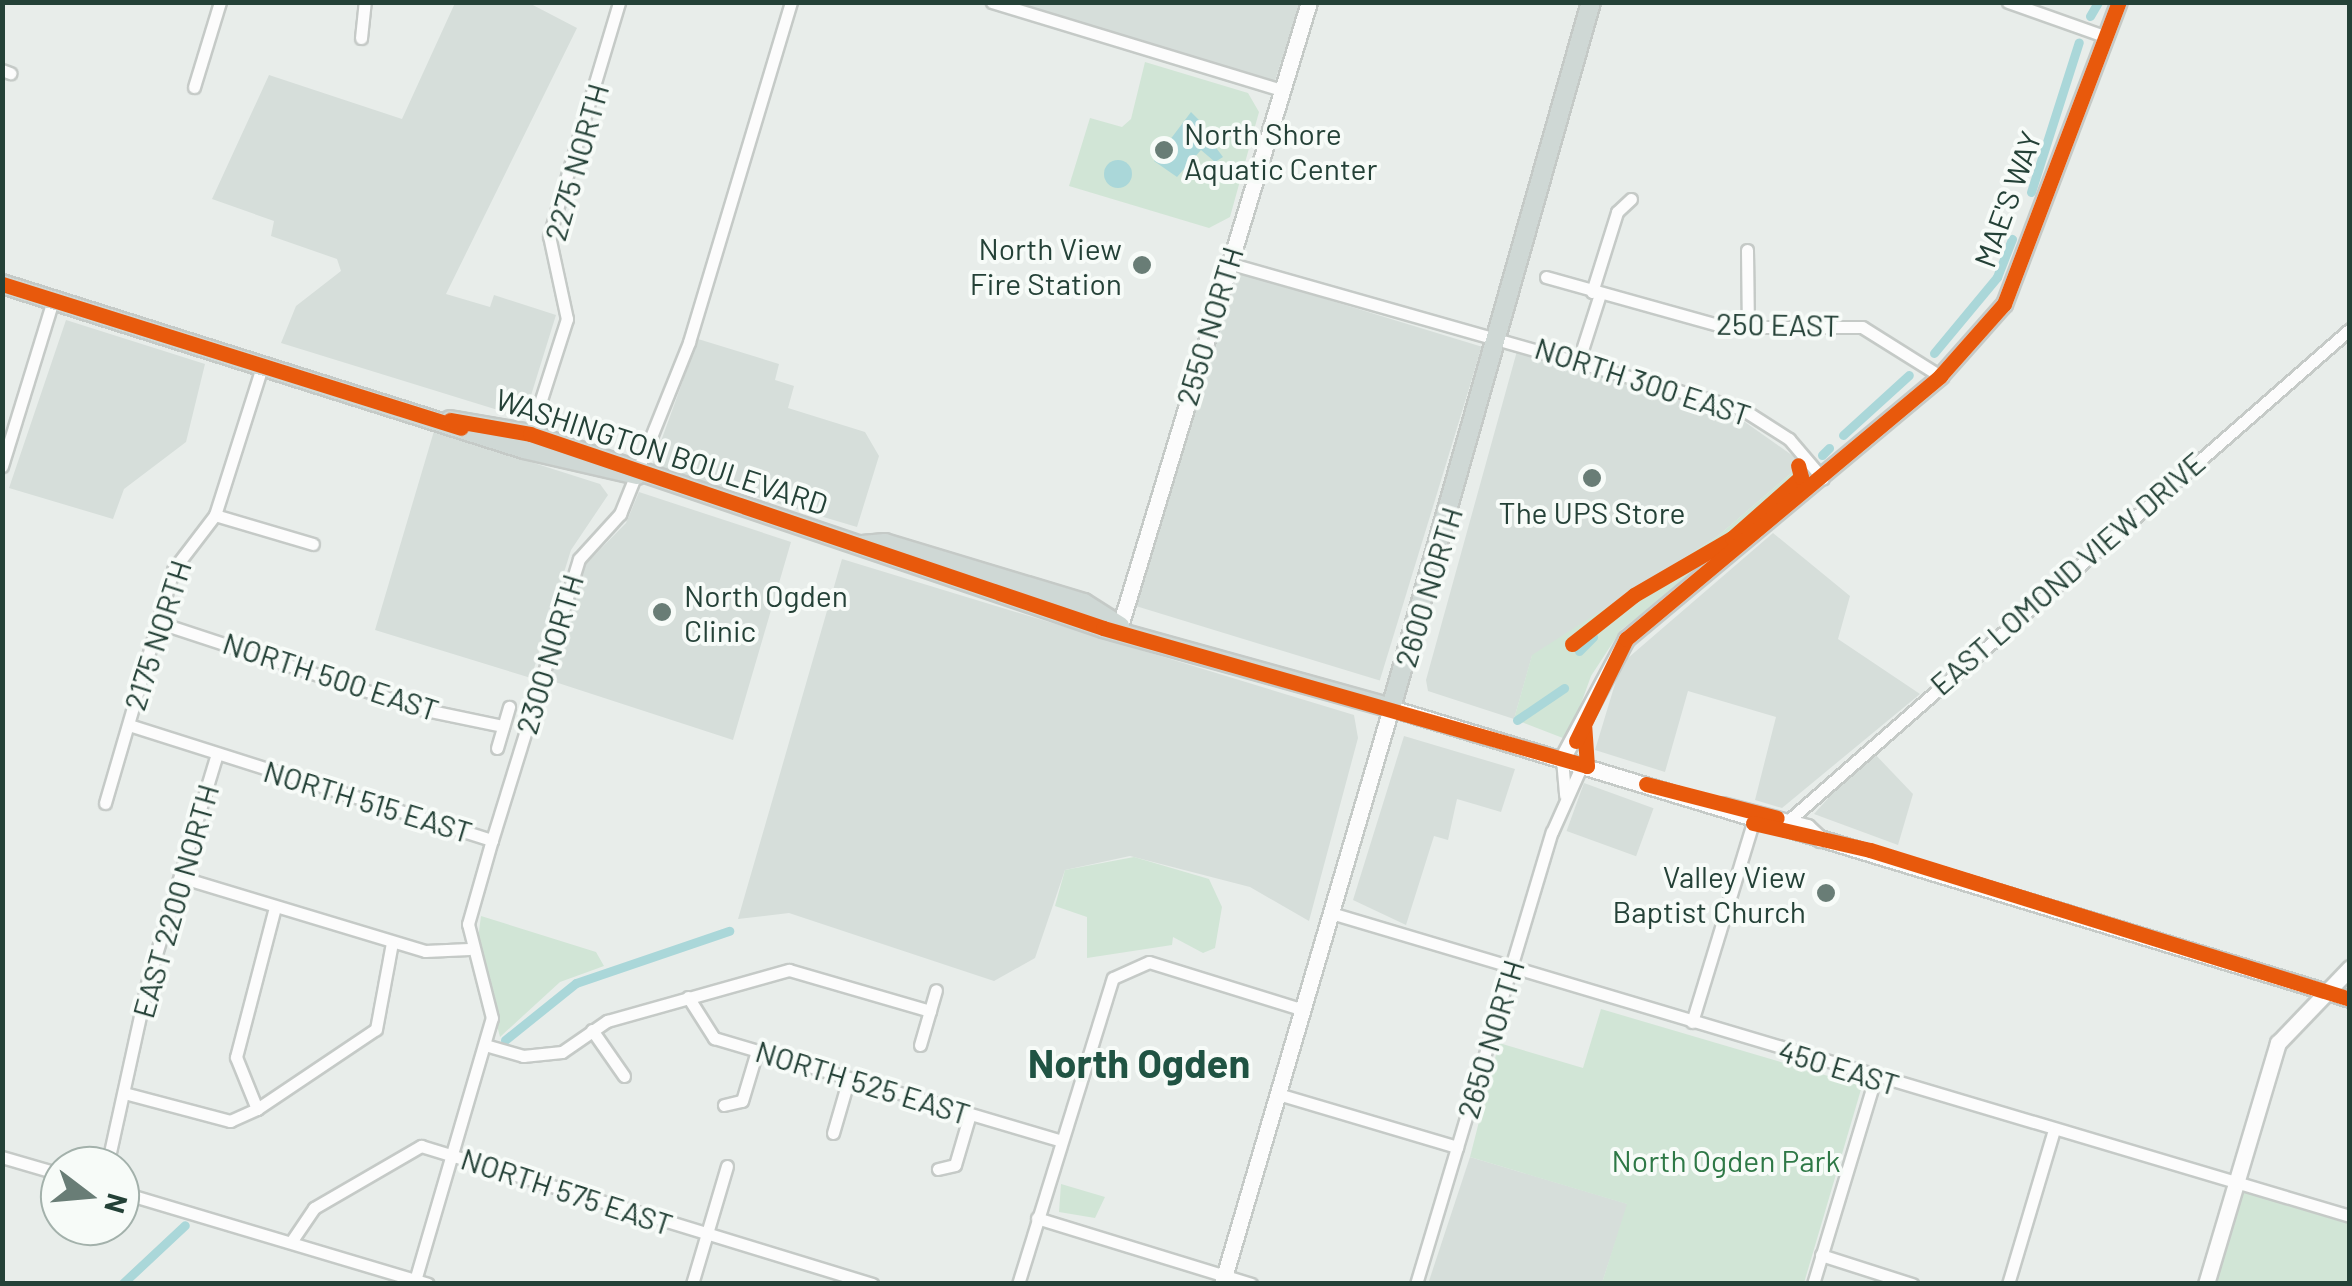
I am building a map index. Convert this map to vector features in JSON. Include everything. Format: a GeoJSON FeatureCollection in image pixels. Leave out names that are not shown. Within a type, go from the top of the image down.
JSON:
{"type":"FeatureCollection","features":[{"type":"Feature","properties":{"kind":"main road","name":"2600 NORTH"},"geometry":{"type":"LineString","coordinates":[[1391,708],[1590,2]]}},
{"type":"Feature","properties":{"kind":"main road"},"geometry":{"type":"LineString","coordinates":[[2,284],[53,300]]}},
{"type":"Feature","properties":{"kind":"main road","name":"WASHINGTON BOULEVARD"},"geometry":{"type":"LineString","coordinates":[[53,300],[450,420],[621,478],[638,476],[862,545],[1010,598],[1120,626]]}},
{"type":"Feature","properties":{"kind":"main road","name":"WASHINGTON BOULEVARD"},"geometry":{"type":"LineString","coordinates":[[450,420],[530,434],[626,464],[638,476]]}},
{"type":"Feature","properties":{"kind":"main road","name":"WASHINGTON BOULEVARD"},"geometry":{"type":"LineString","coordinates":[[862,545],[885,543],[1035,588],[1109,612],[1120,626]]}},
{"type":"Feature","properties":{"kind":"main road"},"geometry":{"type":"LineString","coordinates":[[1120,626],[1391,708]]}},
{"type":"Feature","properties":{"kind":"street"},"geometry":{"type":"LineString","coordinates":[[194,88],[220,2]]}},
{"type":"Feature","properties":{"kind":"street"},"geometry":{"type":"LineString","coordinates":[[361,38],[365,2]]}},
{"type":"Feature","properties":{"kind":"street","name":"2275 NORTH"},"geometry":{"type":"LineString","coordinates":[[530,434],[567,320],[549,236],[619,2]]}},
{"type":"Feature","properties":{"kind":"street","name":"2300 NORTH"},"geometry":{"type":"LineString","coordinates":[[468,949],[492,840],[579,558],[620,514],[638,476],[699,313],[791,2]]}},
{"type":"Feature","properties":{"kind":"street"},"geometry":{"type":"LineString","coordinates":[[992,2],[1282,90]]}},
{"type":"Feature","properties":{"kind":"street","name":"2550 NORTH"},"geometry":{"type":"LineString","coordinates":[[1120,626],[1309,2]]}},
{"type":"Feature","properties":{"kind":"street"},"geometry":{"type":"LineString","coordinates":[[2008,2],[2101,35]]}},
{"type":"Feature","properties":{"kind":"street"},"geometry":{"type":"LineString","coordinates":[[1562,759],[1584,727],[1626,639],[1823,479],[1940,376],[2004,304],[2026,262],[2101,35],[2119,2]]}},
{"type":"Feature","properties":{"kind":"street"},"geometry":{"type":"LineString","coordinates":[[1583,347],[1617,212],[1631,199]]}},
{"type":"Feature","properties":{"kind":"street"},"geometry":{"type":"LineString","coordinates":[[1747,250],[1748,327]]}},
{"type":"Feature","properties":{"kind":"street","name":"NORTH 300 EAST"},"geometry":{"type":"LineString","coordinates":[[1228,263],[1498,336],[1742,409],[1789,440],[1823,479]]}},
{"type":"Feature","properties":{"kind":"street","name":"250 EAST"},"geometry":{"type":"LineString","coordinates":[[1546,278],[1748,327],[1862,327],[1940,376]]}},
{"type":"Feature","properties":{"kind":"street"},"geometry":{"type":"LineString","coordinates":[[2,466],[53,300]]}},
{"type":"Feature","properties":{"kind":"street","name":"EAST LOMOND VIEW DRIVE"},"geometry":{"type":"LineString","coordinates":[[1788,821],[2350,329]]}},
{"type":"Feature","properties":{"kind":"street","name":"2175 NORTH"},"geometry":{"type":"LineString","coordinates":[[105,803],[179,559],[215,515],[264,363]]}},
{"type":"Feature","properties":{"kind":"street"},"geometry":{"type":"LineString","coordinates":[[215,515],[313,544]]}},
{"type":"Feature","properties":{"kind":"street","name":"NORTH 500 EAST"},"geometry":{"type":"LineString","coordinates":[[160,623],[421,709],[503,726]]}},
{"type":"Feature","properties":{"kind":"street"},"geometry":{"type":"LineString","coordinates":[[497,748],[508,707]]}},
{"type":"Feature","properties":{"kind":"street"},"geometry":{"type":"LineString","coordinates":[[1391,708],[1712,804],[1788,821],[1820,839]]}},
{"type":"Feature","properties":{"kind":"street","name":"2600 NORTH"},"geometry":{"type":"LineString","coordinates":[[1224,1280],[1391,708]]}},
{"type":"Feature","properties":{"kind":"street","name":"NORTH 515 EAST"},"geometry":{"type":"LineString","coordinates":[[129,726],[492,840]]}},
{"type":"Feature","properties":{"kind":"street"},"geometry":{"type":"LineString","coordinates":[[1582,765],[1584,727]]}},
{"type":"Feature","properties":{"kind":"street","name":"EAST 2200 NORTH"},"geometry":{"type":"LineString","coordinates":[[113,1146],[180,877],[217,754]]}},
{"type":"Feature","properties":{"kind":"street","name":"2650 NORTH"},"geometry":{"type":"LineString","coordinates":[[1562,759],[1565,795]]}},
{"type":"Feature","properties":{"kind":"street","name":"2650 NORTH"},"geometry":{"type":"LineString","coordinates":[[1416,1284],[1565,795],[1582,765]]}},
{"type":"Feature","properties":{"kind":"street"},"geometry":{"type":"LineString","coordinates":[[1712,804],[1754,824],[1820,839],[2272,972],[2350,999]]}},
{"type":"Feature","properties":{"kind":"street"},"geometry":{"type":"LineString","coordinates":[[1692,1022],[1754,824]]}},
{"type":"Feature","properties":{"kind":"street"},"geometry":{"type":"LineString","coordinates":[[180,877],[392,942],[468,949],[492,1018],[414,1281]]}},
{"type":"Feature","properties":{"kind":"street"},"geometry":{"type":"LineString","coordinates":[[257,1109],[236,1057],[275,907]]}},
{"type":"Feature","properties":{"kind":"street","name":"450 EAST"},"geometry":{"type":"LineString","coordinates":[[1331,912],[2053,1133],[2350,1216]]}},
{"type":"Feature","properties":{"kind":"street"},"geometry":{"type":"LineString","coordinates":[[128,1094],[230,1121],[257,1109],[376,1029],[392,942]]}},
{"type":"Feature","properties":{"kind":"street"},"geometry":{"type":"LineString","coordinates":[[1018,1284],[1103,1003],[1126,967],[1149,962],[1304,1010]]}},
{"type":"Feature","properties":{"kind":"street"},"geometry":{"type":"LineString","coordinates":[[2206,1284],[2278,1043],[2350,968]]}},
{"type":"Feature","properties":{"kind":"street"},"geometry":{"type":"LineString","coordinates":[[486,1045],[544,1056],[592,1030],[688,997],[794,970],[930,1011]]}},
{"type":"Feature","properties":{"kind":"street"},"geometry":{"type":"LineString","coordinates":[[920,1045],[936,990]]}},
{"type":"Feature","properties":{"kind":"street","name":"NORTH 525 EAST"},"geometry":{"type":"LineString","coordinates":[[688,997],[706,1032],[1062,1141]]}},
{"type":"Feature","properties":{"kind":"street"},"geometry":{"type":"LineString","coordinates":[[592,1030],[624,1076]]}},
{"type":"Feature","properties":{"kind":"street"},"geometry":{"type":"LineString","coordinates":[[724,1105],[742,1101],[758,1051]]}},
{"type":"Feature","properties":{"kind":"street"},"geometry":{"type":"LineString","coordinates":[[833,1133],[850,1078]]}},
{"type":"Feature","properties":{"kind":"street"},"geometry":{"type":"LineString","coordinates":[[1813,1284],[1875,1078]]}},
{"type":"Feature","properties":{"kind":"street"},"geometry":{"type":"LineString","coordinates":[[1278,1094],[1458,1148]]}},
{"type":"Feature","properties":{"kind":"street"},"geometry":{"type":"LineString","coordinates":[[938,1169],[955,1165],[970,1114]]}},
{"type":"Feature","properties":{"kind":"street"},"geometry":{"type":"LineString","coordinates":[[2008,1284],[2053,1133]]}},
{"type":"Feature","properties":{"kind":"street","name":"NORTH 575 EAST"},"geometry":{"type":"LineString","coordinates":[[292,1242],[314,1208],[408,1149],[453,1153],[707,1236],[872,1284]]}},
{"type":"Feature","properties":{"kind":"street"},"geometry":{"type":"LineString","coordinates":[[2,1156],[40,1168]]}},
{"type":"Feature","properties":{"kind":"street"},"geometry":{"type":"LineString","coordinates":[[692,1284],[727,1166]]}},
{"type":"Feature","properties":{"kind":"street"},"geometry":{"type":"LineString","coordinates":[[140,1198],[428,1284]]}},
{"type":"Feature","properties":{"kind":"street"},"geometry":{"type":"LineString","coordinates":[[1037,1218],[1224,1280],[1251,1284]]}},
{"type":"Feature","properties":{"kind":"street"},"geometry":{"type":"LineString","coordinates":[[1821,1255],[1912,1284]]}},
{"type":"Feature","properties":{"kind":"shaded area"},"geometry":{"type":"Polygon","coordinates":[[[455,3],[529,3],[577,28],[446,294],[490,307],[494,295],[556,315],[524,418],[281,343],[296,306],[341,271],[337,259],[271,236],[274,221],[212,199],[269,75],[402,119],[455,3]]]}},
{"type":"Feature","properties":{"kind":"shaded area"},"geometry":{"type":"Polygon","coordinates":[[[1017,3],[1300,3],[1275,81],[1017,3]]]}},
{"type":"Feature","properties":{"kind":"shaded area"},"geometry":{"type":"Polygon","coordinates":[[[1237,272],[1482,347],[1380,681],[1135,606],[1237,272]]]}},
{"type":"Feature","properties":{"kind":"shaded area"},"geometry":{"type":"Polygon","coordinates":[[[66,320],[205,364],[186,442],[124,489],[113,519],[9,488],[66,320]]]}},
{"type":"Feature","properties":{"kind":"shaded area"},"geometry":{"type":"Polygon","coordinates":[[[698,339],[779,364],[775,380],[794,386],[788,408],[865,432],[879,456],[857,527],[652,466],[698,339]]]}},
{"type":"Feature","properties":{"kind":"shaded area"},"geometry":{"type":"Polygon","coordinates":[[[1517,351],[1735,415],[1803,463],[1718,536],[1532,656],[1514,719],[1428,691],[1426,680],[1517,351]]]}},
{"type":"Feature","properties":{"kind":"shaded area"},"geometry":{"type":"Polygon","coordinates":[[[434,431],[600,484],[608,495],[571,550],[531,678],[375,630],[434,431]]]}},
{"type":"Feature","properties":{"kind":"shaded area"},"geometry":{"type":"Polygon","coordinates":[[[639,492],[791,542],[733,740],[549,680],[582,568],[626,523],[639,492]]]}},
{"type":"Feature","properties":{"kind":"shaded area"},"geometry":{"type":"Polygon","coordinates":[[[1773,533],[1850,596],[1838,639],[1920,694],[1782,808],[1755,800],[1776,717],[1688,691],[1665,772],[1595,750],[1621,664],[1773,533]]]}},
{"type":"Feature","properties":{"kind":"shaded area"},"geometry":{"type":"Polygon","coordinates":[[[842,559],[1354,715],[1358,738],[1309,921],[1250,887],[1130,856],[1065,870],[1035,958],[994,981],[789,913],[738,919],[842,559]]]}},
{"type":"Feature","properties":{"kind":"shaded area"},"geometry":{"type":"Polygon","coordinates":[[[1404,736],[1515,769],[1501,812],[1457,799],[1448,840],[1434,836],[1406,925],[1353,900],[1404,736]]]}},
{"type":"Feature","properties":{"kind":"shaded area"},"geometry":{"type":"Polygon","coordinates":[[[1871,750],[1913,794],[1898,845],[1814,814],[1871,750]]]}},
{"type":"Feature","properties":{"kind":"shaded area"},"geometry":{"type":"Polygon","coordinates":[[[1584,783],[1654,808],[1636,856],[1567,831],[1584,783]]]}},
{"type":"Feature","properties":{"kind":"shaded area"},"geometry":{"type":"Polygon","coordinates":[[[1470,1157],[1628,1204],[1602,1283],[1428,1284],[1470,1157]]]}},
{"type":"Feature","properties":{"kind":"green space","name":"North Shore Aquatic Center"},"geometry":{"type":"Polygon","coordinates":[[[1145,62],[1248,93],[1259,112],[1230,217],[1209,228],[1069,186],[1090,118],[1122,127],[1131,119],[1145,62]]]}},
{"type":"Feature","properties":{"kind":"green space"},"geometry":{"type":"Polygon","coordinates":[[[1803,463],[1816,477],[1621,630],[1591,676],[1568,740],[1514,719],[1532,655],[1718,536],[1803,463]]]}},
{"type":"Feature","properties":{"kind":"green space"},"geometry":{"type":"Polygon","coordinates":[[[1134,857],[1209,879],[1222,907],[1215,948],[1203,953],[1173,937],[1172,945],[1087,958],[1087,917],[1055,906],[1065,870],[1134,857]]]}},
{"type":"Feature","properties":{"kind":"green space"},"geometry":{"type":"Polygon","coordinates":[[[481,916],[596,952],[604,966],[560,982],[500,1037],[477,946],[481,916]]]}},
{"type":"Feature","properties":{"kind":"green space","name":"North Ogden Park"},"geometry":{"type":"Polygon","coordinates":[[[1601,1009],[1862,1086],[1804,1283],[1602,1283],[1627,1204],[1470,1157],[1499,1043],[1583,1068],[1601,1009]]]}},
{"type":"Feature","properties":{"kind":"green space"},"geometry":{"type":"Polygon","coordinates":[[[1061,1184],[1105,1197],[1095,1218],[1059,1212],[1061,1184]]]}},
{"type":"Feature","properties":{"kind":"green space"},"geometry":{"type":"Polygon","coordinates":[[[2243,1192],[2349,1224],[2349,1283],[2215,1283],[2243,1192]]]}},
{"type":"Feature","properties":{"kind":"water"},"geometry":{"type":"Polygon","coordinates":[[[1191,112],[1205,126],[1193,139],[1211,141],[1223,157],[1215,162],[1201,150],[1177,177],[1154,161],[1191,112]]]}},
{"type":"Feature","properties":{"kind":"water"},"geometry":{"type":"Polygon","coordinates":[[[1118,160],[1128,164],[1132,174],[1128,184],[1118,188],[1108,184],[1104,174],[1108,164],[1118,160]]]}},
{"type":"Feature","properties":{"kind":"waterway"},"geometry":{"type":"LineString","coordinates":[[2090,16],[2098,2]]}},
{"type":"Feature","properties":{"kind":"waterway"},"geometry":{"type":"LineString","coordinates":[[2031,192],[2079,42]]}},
{"type":"Feature","properties":{"kind":"waterway"},"geometry":{"type":"LineString","coordinates":[[1934,353],[1997,277],[2012,239]]}},
{"type":"Feature","properties":{"kind":"waterway"},"geometry":{"type":"LineString","coordinates":[[1843,435],[1909,375]]}},
{"type":"Feature","properties":{"kind":"waterway"},"geometry":{"type":"LineString","coordinates":[[1822,455],[1829,448]]}},
{"type":"Feature","properties":{"kind":"waterway"},"geometry":{"type":"LineString","coordinates":[[1579,651],[1593,637]]}},
{"type":"Feature","properties":{"kind":"waterway"},"geometry":{"type":"LineString","coordinates":[[1517,720],[1564,688]]}},
{"type":"Feature","properties":{"kind":"waterway"},"geometry":{"type":"LineString","coordinates":[[505,1040],[576,983],[729,931]]}},
{"type":"Feature","properties":{"kind":"waterway"},"geometry":{"type":"LineString","coordinates":[[122,1284],[185,1225]]}},
{"type":"Feature","properties":{"kind":"cycle path","name":"MAE'S WAY"},"geometry":{"type":"LineString","coordinates":[[1576,741],[1626,639],[1940,376],[2004,304],[2119,2]]}},
{"type":"Feature","properties":{"kind":"cycle path"},"geometry":{"type":"LineString","coordinates":[[2,284],[461,428]]}},
{"type":"Feature","properties":{"kind":"cycle path"},"geometry":{"type":"LineString","coordinates":[[450,420],[530,434],[1103,628],[1587,766],[1584,727]]}},
{"type":"Feature","properties":{"kind":"cycle path"},"geometry":{"type":"LineString","coordinates":[[1572,644],[1634,595],[1732,538],[1801,477],[1798,465]]}},
{"type":"Feature","properties":{"kind":"cycle path"},"geometry":{"type":"LineString","coordinates":[[1646,784],[1777,818]]}},
{"type":"Feature","properties":{"kind":"cycle path"},"geometry":{"type":"LineString","coordinates":[[1753,823],[1870,850],[2350,999]]}},
{"type":"Feature","properties":{"kind":"place","name":"North Shore Aquatic Center"},"geometry":{"type":"Point","coordinates":[1164,150]}},
{"type":"Feature","properties":{"kind":"place","name":"North View Fire Station"},"geometry":{"type":"Point","coordinates":[1142,265]}},
{"type":"Feature","properties":{"kind":"place","name":"The UPS Store"},"geometry":{"type":"Point","coordinates":[1592,478]}},
{"type":"Feature","properties":{"kind":"place","name":"North Ogden Clinic"},"geometry":{"type":"Point","coordinates":[662,612]}},
{"type":"Feature","properties":{"kind":"place","name":"Valley View Baptist Church"},"geometry":{"type":"Point","coordinates":[1826,893]}},
{"type":"Feature","properties":{"kind":"district","name":"North Ogden"},"geometry":{"type":"Point","coordinates":[1139,1062]}}]}
